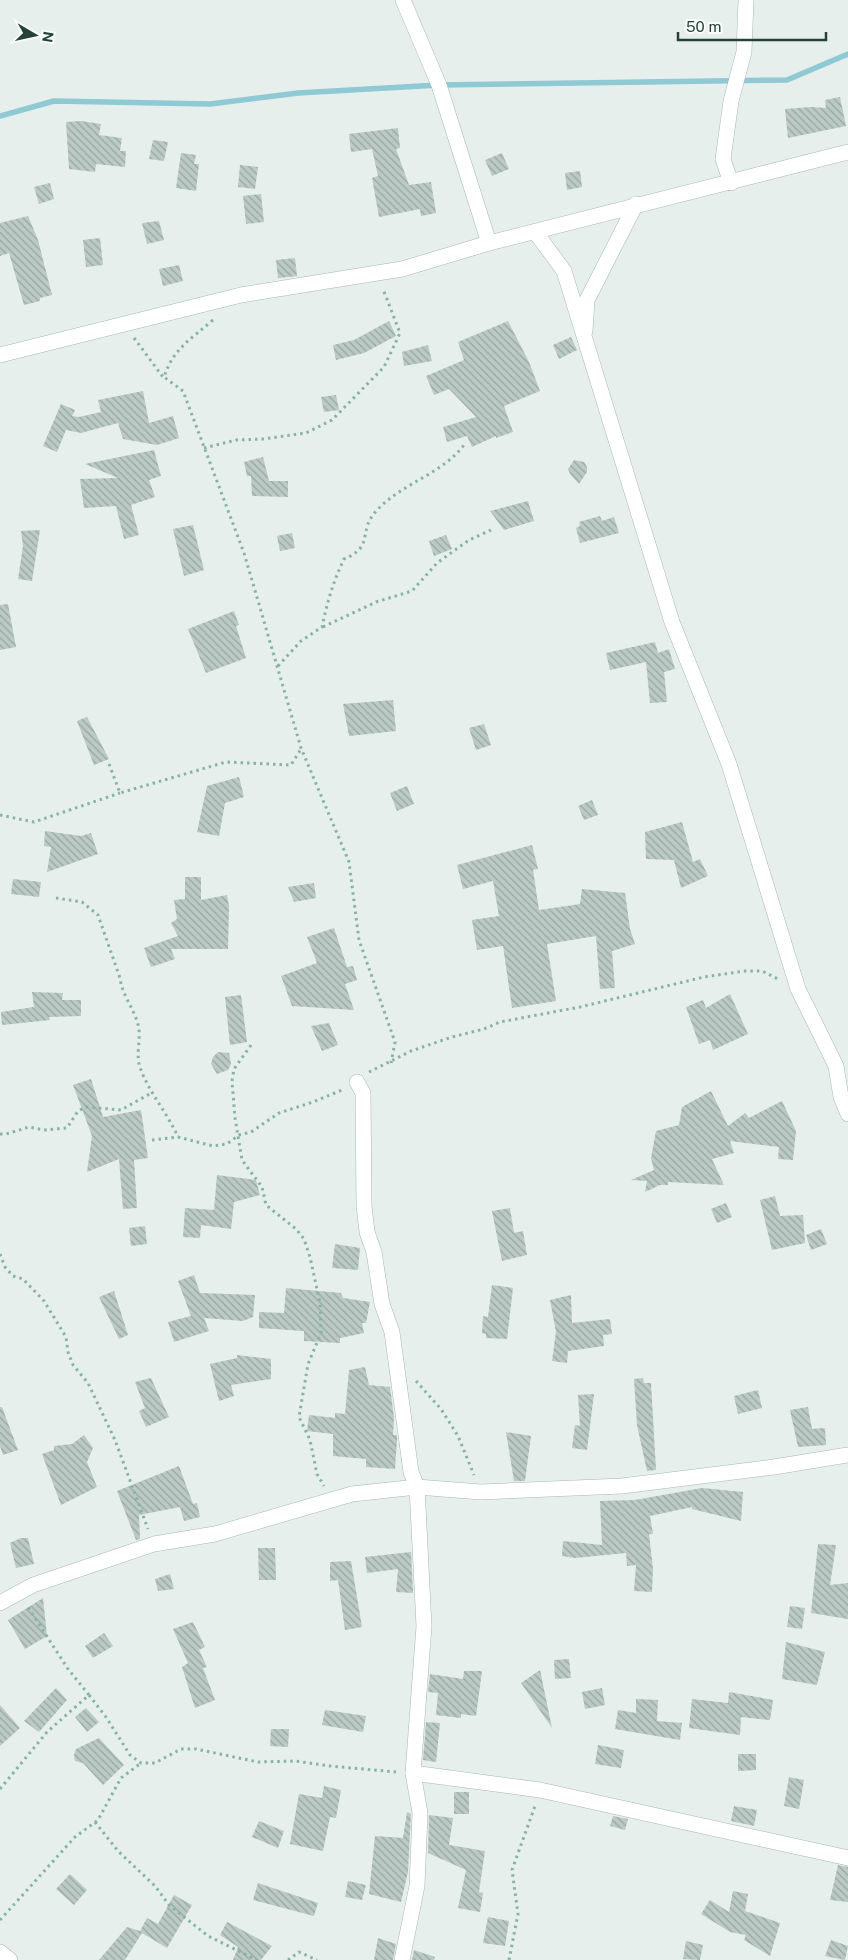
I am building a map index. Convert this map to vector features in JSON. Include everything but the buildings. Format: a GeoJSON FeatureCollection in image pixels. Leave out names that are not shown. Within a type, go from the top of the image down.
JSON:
{"type":"FeatureCollection","features":[{"type":"Feature","properties":{"kind":"street"},"geometry":{"type":"LineString","coordinates":[[403,0],[439,85],[489,243]]}},
{"type":"Feature","properties":{"kind":"street"},"geometry":{"type":"LineString","coordinates":[[731,183],[723,158],[731,101],[744,52],[746,0]]}},
{"type":"Feature","properties":{"kind":"street"},"geometry":{"type":"LineString","coordinates":[[0,355],[242,296],[402,269],[489,243],[536,233],[636,204],[731,183],[848,152]]}},
{"type":"Feature","properties":{"kind":"street"},"geometry":{"type":"LineString","coordinates":[[584,336],[587,300],[636,204]]}},
{"type":"Feature","properties":{"kind":"street"},"geometry":{"type":"LineString","coordinates":[[536,233],[564,271],[672,622],[729,764],[798,989],[836,1066],[841,1097],[848,1114]]}},
{"type":"Feature","properties":{"kind":"street"},"geometry":{"type":"LineString","coordinates":[[357,1082],[363,1093],[362,1169],[367,1232],[374,1252],[382,1304],[392,1332],[411,1472],[417,1487],[424,1626],[413,1773],[420,1813],[417,1886],[402,1960]]}},
{"type":"Feature","properties":{"kind":"street"},"geometry":{"type":"LineString","coordinates":[[0,1603],[57,1576],[154,1544],[215,1534],[352,1494],[417,1487],[481,1492],[622,1486],[848,1456]]}},
{"type":"Feature","properties":{"kind":"street"},"geometry":{"type":"LineString","coordinates":[[413,1773],[540,1790],[848,1858]]}},
{"type":"Feature","properties":{"kind":"street"},"geometry":{"type":"LineString","coordinates":[[0,1952],[10,1960]]}},
{"type":"Feature","properties":{"kind":"path"},"geometry":{"type":"LineString","coordinates":[[204,448],[236,440],[263,439],[306,433],[332,420],[384,367],[400,333],[382,287],[380,273]]}},
{"type":"Feature","properties":{"kind":"path"},"geometry":{"type":"LineString","coordinates":[[164,377],[169,361],[178,349],[214,319]]}},
{"type":"Feature","properties":{"kind":"path"},"geometry":{"type":"LineString","coordinates":[[120,327],[133,338],[164,377],[183,390],[244,553],[301,748],[349,862],[359,940],[395,1042],[391,1062],[411,1051],[500,1022],[580,1007],[704,977],[745,971],[762,971],[786,985],[798,989]]}},
{"type":"Feature","properties":{"kind":"path"},"geometry":{"type":"LineString","coordinates":[[322,627],[330,591],[338,571],[344,560],[357,554],[363,548],[365,531],[375,512],[390,497],[430,475],[448,462],[464,445]]}},
{"type":"Feature","properties":{"kind":"path"},"geometry":{"type":"LineString","coordinates":[[278,667],[302,642],[322,627],[376,602],[412,592],[437,563],[469,540],[491,530]]}},
{"type":"Feature","properties":{"kind":"path"},"geometry":{"type":"LineString","coordinates":[[0,815],[34,822],[226,762],[291,765],[301,748]]}},
{"type":"Feature","properties":{"kind":"path"},"geometry":{"type":"LineString","coordinates":[[109,764],[120,794]]}},
{"type":"Feature","properties":{"kind":"path"},"geometry":{"type":"LineString","coordinates":[[56,898],[82,902],[98,915],[122,988],[137,1019],[139,1028],[137,1056],[141,1070],[169,1117],[178,1137]]}},
{"type":"Feature","properties":{"kind":"path"},"geometry":{"type":"LineString","coordinates":[[251,1046],[241,1057],[234,1069],[232,1081],[242,1160],[262,1187],[266,1205],[296,1228],[304,1240],[310,1257],[320,1302],[321,1334],[308,1364],[299,1417],[310,1440],[317,1474],[332,1500]]}},
{"type":"Feature","properties":{"kind":"path"},"geometry":{"type":"LineString","coordinates":[[152,1140],[178,1137],[213,1146],[227,1144],[239,1135],[251,1132],[279,1113],[314,1102],[357,1082]]}},
{"type":"Feature","properties":{"kind":"path"},"geometry":{"type":"LineString","coordinates":[[0,1134],[30,1127],[44,1130],[67,1128],[78,1111],[86,1107],[121,1110],[153,1092]]}},
{"type":"Feature","properties":{"kind":"path"},"geometry":{"type":"LineString","coordinates":[[0,1254],[5,1267],[13,1276],[22,1279],[44,1301],[66,1337],[73,1365],[88,1383],[115,1440],[154,1544]]}},
{"type":"Feature","properties":{"kind":"path"},"geometry":{"type":"LineString","coordinates":[[413,1378],[441,1409],[458,1436],[481,1492]]}},
{"type":"Feature","properties":{"kind":"path"},"geometry":{"type":"LineString","coordinates":[[19,1593],[68,1669],[106,1717],[130,1755],[141,1763],[155,1763],[181,1749],[196,1748],[258,1762],[295,1760],[330,1766],[413,1773]]}},
{"type":"Feature","properties":{"kind":"path"},"geometry":{"type":"LineString","coordinates":[[0,1789],[47,1732],[89,1695]]}},
{"type":"Feature","properties":{"kind":"path"},"geometry":{"type":"LineString","coordinates":[[0,1920],[75,1837],[95,1822],[121,1778],[141,1763]]}},
{"type":"Feature","properties":{"kind":"path"},"geometry":{"type":"LineString","coordinates":[[509,1960],[518,1914],[512,1870],[540,1790]]}},
{"type":"Feature","properties":{"kind":"path"},"geometry":{"type":"LineString","coordinates":[[95,1822],[118,1850],[155,1886],[169,1905],[208,1936],[257,1960]]}},
{"type":"Feature","properties":{"kind":"path"},"geometry":{"type":"LineString","coordinates":[[288,1960],[299,1952],[317,1960]]}},
{"type":"Feature","properties":{"kind":"waterway"},"geometry":{"type":"LineString","coordinates":[[0,116],[54,101],[210,104],[298,93],[439,85],[787,80],[848,54]]}}]}
